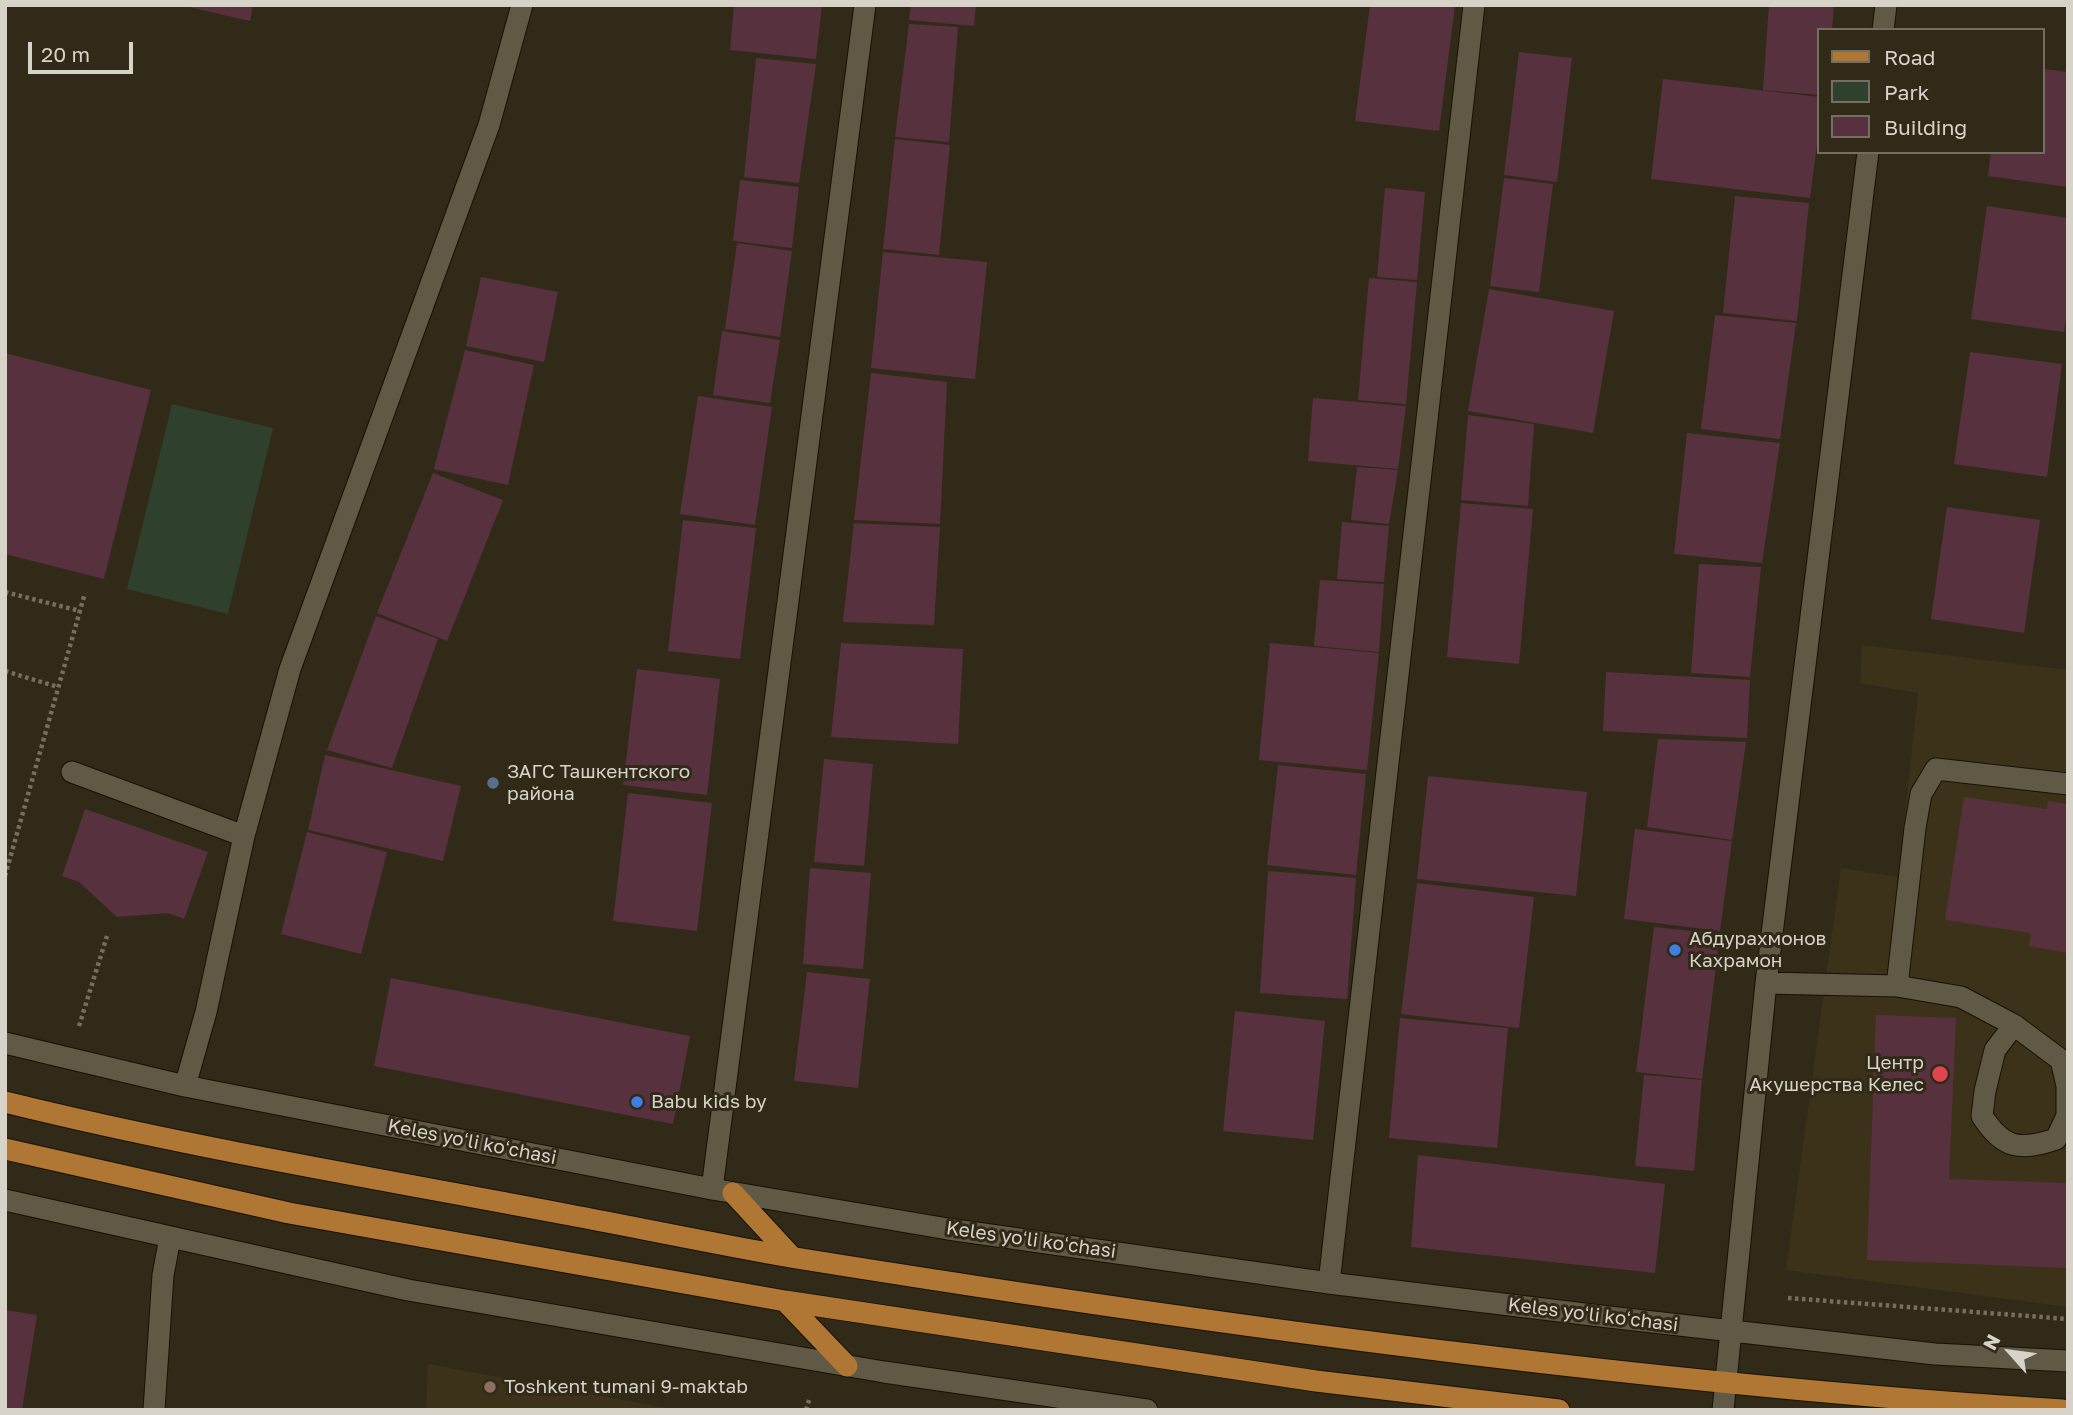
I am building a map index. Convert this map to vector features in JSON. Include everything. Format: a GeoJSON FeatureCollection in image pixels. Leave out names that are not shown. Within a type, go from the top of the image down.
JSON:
{"type":"FeatureCollection","features":[{"type":"Feature","properties":{"kind":"main road"},"geometry":{"type":"LineString","coordinates":[[5,1102],[194,1144],[792,1257],[1320,1336],[1603,1370],[1927,1402],[2063,1410]]}},
{"type":"Feature","properties":{"kind":"main road"},"geometry":{"type":"LineString","coordinates":[[5,1149],[289,1213],[785,1301],[1316,1381],[1559,1410]]}},
{"type":"Feature","properties":{"kind":"main road"},"geometry":{"type":"LineString","coordinates":[[723,1191],[792,1257]]}},
{"type":"Feature","properties":{"kind":"main road"},"geometry":{"type":"LineString","coordinates":[[785,1301],[847,1366]]}},
{"type":"Feature","properties":{"kind":"street"},"geometry":{"type":"LineString","coordinates":[[186,1086],[206,1012],[244,836],[290,670],[489,125],[522,5]]}},
{"type":"Feature","properties":{"kind":"street"},"geometry":{"type":"LineString","coordinates":[[723,1191],[865,5]]}},
{"type":"Feature","properties":{"kind":"street"},"geometry":{"type":"LineString","coordinates":[[1329,1283],[1474,5]]}},
{"type":"Feature","properties":{"kind":"street"},"geometry":{"type":"LineString","coordinates":[[1883,28],[1886,5]]}},
{"type":"Feature","properties":{"kind":"street"},"geometry":{"type":"LineString","coordinates":[[1723,1410],[1766,983],[1868,154]]}},
{"type":"Feature","properties":{"kind":"street"},"geometry":{"type":"LineString","coordinates":[[1897,986],[1921,794],[1936,769],[2068,784]]}},
{"type":"Feature","properties":{"kind":"street"},"geometry":{"type":"LineString","coordinates":[[72,772],[244,836]]}},
{"type":"Feature","properties":{"kind":"street"},"geometry":{"type":"LineString","coordinates":[[1766,983],[1897,986],[1961,997],[2014,1025],[2061,1060],[2067,1086],[2067,1116],[2056,1139],[2033,1146],[2009,1145],[1992,1132],[1982,1116],[1985,1091],[1996,1050],[2014,1025]]}},
{"type":"Feature","properties":{"kind":"street","name":"Keles yoʻli koʻchasi"},"geometry":{"type":"LineString","coordinates":[[5,1043],[186,1086],[723,1191],[948,1228],[1329,1283],[1730,1331],[1935,1353],[2068,1361]]}},
{"type":"Feature","properties":{"kind":"street"},"geometry":{"type":"LineString","coordinates":[[5,1200],[408,1290],[847,1366],[995,1399],[1147,1410]]}},
{"type":"Feature","properties":{"kind":"street"},"geometry":{"type":"LineString","coordinates":[[154,1410],[163,1275],[170,1238]]}},
{"type":"Feature","properties":{"kind":"path"},"geometry":{"type":"LineString","coordinates":[[5,592],[80,611]]}},
{"type":"Feature","properties":{"kind":"path"},"geometry":{"type":"LineString","coordinates":[[5,876],[85,593]]}},
{"type":"Feature","properties":{"kind":"path"},"geometry":{"type":"LineString","coordinates":[[5,671],[58,687]]}},
{"type":"Feature","properties":{"kind":"path"},"geometry":{"type":"LineString","coordinates":[[79,1026],[107,936]]}},
{"type":"Feature","properties":{"kind":"path"},"geometry":{"type":"LineString","coordinates":[[1788,1298],[2068,1319]]}},
{"type":"Feature","properties":{"kind":"path"},"geometry":{"type":"LineString","coordinates":[[806,1410],[810,1397]]}},
{"type":"Feature","properties":{"kind":"shaded area","name":"Центр Акушерства Келес"},"geometry":{"type":"Polygon","coordinates":[[[1862,645],[2068,670],[2068,1307],[1786,1270],[1841,868],[1898,877],[1918,693],[1860,683],[1862,645]]]}},
{"type":"Feature","properties":{"kind":"shaded area","name":"Toshkent tumani 9-maktab"},"geometry":{"type":"Polygon","coordinates":[[[428,1364],[678,1410],[426,1410],[428,1364]]]}},
{"type":"Feature","properties":{"kind":"green space"},"geometry":{"type":"Polygon","coordinates":[[[172,404],[273,428],[228,614],[127,589],[172,404]]]}},
{"type":"Feature","properties":{"kind":"building"},"geometry":{"type":"Polygon","coordinates":[[[181,5],[253,5],[250,21],[181,5]]]}},
{"type":"Feature","properties":{"kind":"building"},"geometry":{"type":"Polygon","coordinates":[[[734,5],[822,5],[816,59],[730,50],[734,5]]]}},
{"type":"Feature","properties":{"kind":"building"},"geometry":{"type":"Polygon","coordinates":[[[911,5],[976,5],[974,26],[909,20],[911,5]]]}},
{"type":"Feature","properties":{"kind":"building"},"geometry":{"type":"Polygon","coordinates":[[[1370,5],[1455,5],[1439,131],[1355,121],[1370,5]]]}},
{"type":"Feature","properties":{"kind":"building"},"geometry":{"type":"Polygon","coordinates":[[[1769,5],[1834,5],[1832,28],[1818,28],[1818,95],[1763,90],[1769,5]]]}},
{"type":"Feature","properties":{"kind":"building"},"geometry":{"type":"Polygon","coordinates":[[[909,24],[958,27],[949,142],[895,137],[909,24]]]}},
{"type":"Feature","properties":{"kind":"building"},"geometry":{"type":"Polygon","coordinates":[[[1519,52],[1572,58],[1557,182],[1504,175],[1519,52]]]}},
{"type":"Feature","properties":{"kind":"building"},"geometry":{"type":"Polygon","coordinates":[[[756,58],[816,64],[799,183],[744,177],[756,58]]]}},
{"type":"Feature","properties":{"kind":"building"},"geometry":{"type":"Polygon","coordinates":[[[2045,69],[2068,72],[2068,187],[1988,176],[1991,154],[2045,154],[2045,69]]]}},
{"type":"Feature","properties":{"kind":"building"},"geometry":{"type":"Polygon","coordinates":[[[1663,79],[1818,97],[1818,137],[1810,198],[1651,179],[1663,79]]]}},
{"type":"Feature","properties":{"kind":"building"},"geometry":{"type":"Polygon","coordinates":[[[895,139],[950,145],[939,255],[883,249],[895,139]]]}},
{"type":"Feature","properties":{"kind":"building"},"geometry":{"type":"Polygon","coordinates":[[[1504,178],[1553,184],[1539,292],[1490,286],[1504,178]]]}},
{"type":"Feature","properties":{"kind":"building"},"geometry":{"type":"Polygon","coordinates":[[[740,180],[799,187],[792,248],[733,241],[740,180]]]}},
{"type":"Feature","properties":{"kind":"building"},"geometry":{"type":"Polygon","coordinates":[[[1385,188],[1425,192],[1417,280],[1377,277],[1385,188]]]}},
{"type":"Feature","properties":{"kind":"building"},"geometry":{"type":"Polygon","coordinates":[[[1735,196],[1809,203],[1797,321],[1723,313],[1735,196]]]}},
{"type":"Feature","properties":{"kind":"building"},"geometry":{"type":"Polygon","coordinates":[[[1987,206],[2068,218],[2068,304],[2064,332],[1971,319],[1987,206]]]}},
{"type":"Feature","properties":{"kind":"building"},"geometry":{"type":"Polygon","coordinates":[[[737,243],[792,251],[780,337],[725,329],[737,243]]]}},
{"type":"Feature","properties":{"kind":"building"},"geometry":{"type":"Polygon","coordinates":[[[883,252],[987,262],[975,379],[871,368],[883,252]]]}},
{"type":"Feature","properties":{"kind":"building"},"geometry":{"type":"Polygon","coordinates":[[[481,277],[558,292],[544,362],[466,346],[481,277]]]}},
{"type":"Feature","properties":{"kind":"building"},"geometry":{"type":"Polygon","coordinates":[[[1369,278],[1417,282],[1406,404],[1358,400],[1369,278]]]}},
{"type":"Feature","properties":{"kind":"building"},"geometry":{"type":"Polygon","coordinates":[[[1489,289],[1614,311],[1593,433],[1468,411],[1489,289]]]}},
{"type":"Feature","properties":{"kind":"building"},"geometry":{"type":"Polygon","coordinates":[[[1715,315],[1796,323],[1780,439],[1701,429],[1715,315]]]}},
{"type":"Feature","properties":{"kind":"building"},"geometry":{"type":"Polygon","coordinates":[[[722,331],[780,340],[770,403],[713,395],[722,331]]]}},
{"type":"Feature","properties":{"kind":"building"},"geometry":{"type":"Polygon","coordinates":[[[465,350],[534,365],[508,485],[434,469],[465,350]]]}},
{"type":"Feature","properties":{"kind":"building"},"geometry":{"type":"Polygon","coordinates":[[[1970,352],[2062,364],[2047,477],[1954,464],[1970,352]]]}},
{"type":"Feature","properties":{"kind":"building"},"geometry":{"type":"Polygon","coordinates":[[[5,353],[151,390],[104,579],[5,554],[5,353]]]}},
{"type":"Feature","properties":{"kind":"building"},"geometry":{"type":"Polygon","coordinates":[[[871,373],[947,382],[940,524],[854,520],[871,373]]]}},
{"type":"Feature","properties":{"kind":"building"},"geometry":{"type":"Polygon","coordinates":[[[698,396],[772,407],[755,525],[680,514],[698,396]]]}},
{"type":"Feature","properties":{"kind":"building"},"geometry":{"type":"Polygon","coordinates":[[[1313,398],[1406,406],[1398,469],[1308,461],[1313,398]]]}},
{"type":"Feature","properties":{"kind":"building"},"geometry":{"type":"Polygon","coordinates":[[[1468,415],[1534,424],[1528,506],[1461,500],[1468,415]]]}},
{"type":"Feature","properties":{"kind":"building"},"geometry":{"type":"Polygon","coordinates":[[[1687,433],[1780,443],[1762,563],[1674,554],[1687,433]]]}},
{"type":"Feature","properties":{"kind":"building"},"geometry":{"type":"Polygon","coordinates":[[[1357,467],[1398,470],[1389,524],[1351,520],[1357,467]]]}},
{"type":"Feature","properties":{"kind":"building"},"geometry":{"type":"Polygon","coordinates":[[[433,473],[503,500],[447,641],[377,613],[433,473]]]}},
{"type":"Feature","properties":{"kind":"building"},"geometry":{"type":"Polygon","coordinates":[[[1461,503],[1533,509],[1519,664],[1447,657],[1461,503]]]}},
{"type":"Feature","properties":{"kind":"building"},"geometry":{"type":"Polygon","coordinates":[[[1947,507],[2040,520],[2024,633],[1931,619],[1947,507]]]}},
{"type":"Feature","properties":{"kind":"building"},"geometry":{"type":"Polygon","coordinates":[[[683,520],[756,528],[740,659],[668,651],[683,520]]]}},
{"type":"Feature","properties":{"kind":"building"},"geometry":{"type":"Polygon","coordinates":[[[1342,522],[1389,526],[1384,582],[1337,579],[1342,522]]]}},
{"type":"Feature","properties":{"kind":"building"},"geometry":{"type":"Polygon","coordinates":[[[854,523],[940,527],[934,625],[843,622],[854,523]]]}},
{"type":"Feature","properties":{"kind":"building"},"geometry":{"type":"Polygon","coordinates":[[[1699,564],[1761,567],[1750,677],[1691,673],[1699,564]]]}},
{"type":"Feature","properties":{"kind":"building"},"geometry":{"type":"Polygon","coordinates":[[[1320,580],[1384,584],[1379,652],[1314,646],[1320,580]]]}},
{"type":"Feature","properties":{"kind":"building"},"geometry":{"type":"Polygon","coordinates":[[[376,616],[438,639],[392,768],[327,750],[376,616]]]}},
{"type":"Feature","properties":{"kind":"building"},"geometry":{"type":"Polygon","coordinates":[[[841,643],[963,649],[958,744],[831,737],[841,643]]]}},
{"type":"Feature","properties":{"kind":"building"},"geometry":{"type":"Polygon","coordinates":[[[1270,643],[1379,653],[1367,770],[1259,760],[1270,643]]]}},
{"type":"Feature","properties":{"kind":"building"},"geometry":{"type":"Polygon","coordinates":[[[637,669],[720,679],[707,795],[623,785],[637,669]]]}},
{"type":"Feature","properties":{"kind":"building"},"geometry":{"type":"Polygon","coordinates":[[[1606,672],[1750,680],[1747,738],[1603,731],[1606,672]]]}},
{"type":"Feature","properties":{"kind":"building"},"geometry":{"type":"Polygon","coordinates":[[[1658,739],[1746,742],[1732,840],[1647,827],[1658,739]]]}},
{"type":"Feature","properties":{"kind":"building"},"geometry":{"type":"Polygon","coordinates":[[[325,755],[461,786],[443,861],[308,830],[325,755]]]}},
{"type":"Feature","properties":{"kind":"building"},"geometry":{"type":"Polygon","coordinates":[[[824,759],[873,764],[864,866],[814,862],[824,759]]]}},
{"type":"Feature","properties":{"kind":"building"},"geometry":{"type":"Polygon","coordinates":[[[1278,765],[1366,774],[1356,875],[1267,865],[1278,765]]]}},
{"type":"Feature","properties":{"kind":"building"},"geometry":{"type":"Polygon","coordinates":[[[1428,776],[1587,792],[1576,896],[1417,879],[1428,776]]]}},
{"type":"Feature","properties":{"kind":"building"},"geometry":{"type":"Polygon","coordinates":[[[628,793],[712,803],[697,931],[613,921],[628,793]]]}},
{"type":"Feature","properties":{"kind":"building"},"geometry":{"type":"Polygon","coordinates":[[[1964,797],[2047,809],[2048,801],[2068,804],[2068,953],[2029,946],[2031,933],[1945,920],[1964,797]]]}},
{"type":"Feature","properties":{"kind":"building"},"geometry":{"type":"Polygon","coordinates":[[[85,809],[208,852],[184,919],[168,913],[117,917],[79,882],[62,876],[85,809]]]}},
{"type":"Feature","properties":{"kind":"building"},"geometry":{"type":"Polygon","coordinates":[[[1635,829],[1732,841],[1720,931],[1624,919],[1635,829]]]}},
{"type":"Feature","properties":{"kind":"building"},"geometry":{"type":"Polygon","coordinates":[[[307,832],[387,852],[361,954],[281,934],[307,832]]]}},
{"type":"Feature","properties":{"kind":"building"},"geometry":{"type":"Polygon","coordinates":[[[810,868],[871,873],[863,969],[803,964],[810,868]]]}},
{"type":"Feature","properties":{"kind":"building"},"geometry":{"type":"Polygon","coordinates":[[[1268,871],[1356,878],[1347,999],[1260,993],[1268,871]]]}},
{"type":"Feature","properties":{"kind":"building"},"geometry":{"type":"Polygon","coordinates":[[[1417,883],[1534,897],[1519,1028],[1401,1014],[1417,883]]]}},
{"type":"Feature","properties":{"kind":"building"},"geometry":{"type":"Polygon","coordinates":[[[1654,927],[1720,934],[1702,1079],[1636,1072],[1654,927]]]}},
{"type":"Feature","properties":{"kind":"building"},"geometry":{"type":"Polygon","coordinates":[[[807,972],[870,979],[858,1088],[794,1081],[807,972]]]}},
{"type":"Feature","properties":{"kind":"building"},"geometry":{"type":"Polygon","coordinates":[[[391,978],[690,1036],[673,1124],[374,1066],[391,978]]]}},
{"type":"Feature","properties":{"kind":"building"},"geometry":{"type":"Polygon","coordinates":[[[1235,1011],[1325,1021],[1313,1140],[1223,1131],[1235,1011]]]}},
{"type":"Feature","properties":{"kind":"building"},"geometry":{"type":"Polygon","coordinates":[[[1876,1015],[1956,1018],[1949,1179],[2068,1183],[2068,1268],[1867,1260],[1876,1015]]]}},
{"type":"Feature","properties":{"kind":"building"},"geometry":{"type":"Polygon","coordinates":[[[1400,1018],[1508,1028],[1497,1148],[1389,1138],[1400,1018]]]}},
{"type":"Feature","properties":{"kind":"building"},"geometry":{"type":"Polygon","coordinates":[[[1644,1075],[1702,1080],[1694,1171],[1635,1166],[1644,1075]]]}},
{"type":"Feature","properties":{"kind":"building"},"geometry":{"type":"Polygon","coordinates":[[[1418,1155],[1665,1184],[1655,1273],[1411,1247],[1418,1155]]]}},
{"type":"Feature","properties":{"kind":"building"},"geometry":{"type":"Polygon","coordinates":[[[5,1310],[37,1315],[22,1410],[5,1410],[5,1310]]]}},
{"type":"Feature","properties":{"kind":"place","name":"ЗАГС Ташкентского района"},"geometry":{"type":"Point","coordinates":[493,783]}},
{"type":"Feature","properties":{"kind":"place","name":"Абдурахмонов Кахрамон"},"geometry":{"type":"Point","coordinates":[1675,950]}},
{"type":"Feature","properties":{"kind":"place","name":"Центр Акушерства Келес"},"geometry":{"type":"Point","coordinates":[1940,1074]}},
{"type":"Feature","properties":{"kind":"place","name":"Babu kids by"},"geometry":{"type":"Point","coordinates":[637,1102]}},
{"type":"Feature","properties":{"kind":"place","name":"Toshkent tumani 9-maktab"},"geometry":{"type":"Point","coordinates":[490,1387]}}]}
